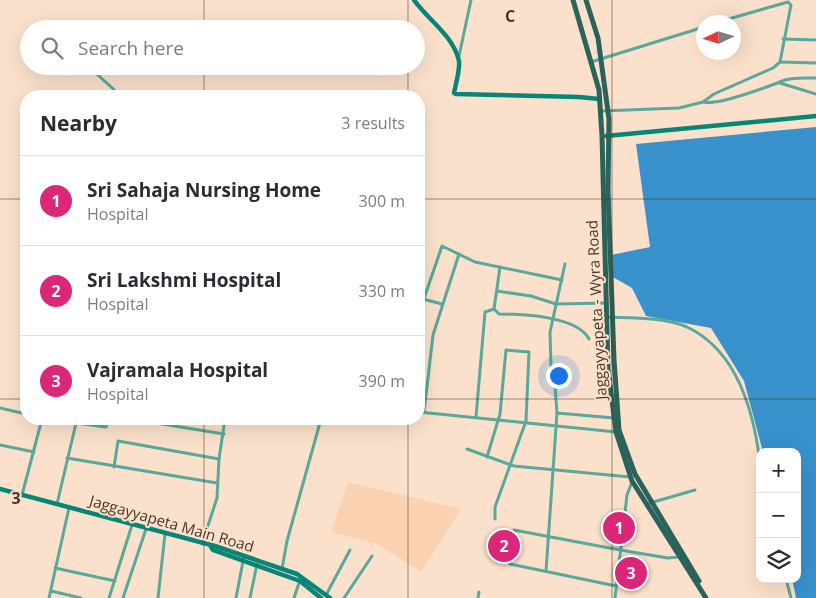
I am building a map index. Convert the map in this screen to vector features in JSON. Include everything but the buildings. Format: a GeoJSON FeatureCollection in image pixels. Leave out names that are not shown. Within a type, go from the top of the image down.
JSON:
{"type":"FeatureCollection","features":[{"type":"Feature","properties":{"kind":"main road"},"geometry":{"type":"LineString","coordinates":[[415,0],[444,33],[458,59],[454,93],[579,96],[599,99]]}},
{"type":"Feature","properties":{"kind":"main road","name":"Jaggayyapeta - Wyra Road"},"geometry":{"type":"LineString","coordinates":[[573,0],[591,62],[605,136],[607,303],[610,317],[608,369],[616,432],[631,479],[648,503],[679,557],[706,598]]}},
{"type":"Feature","properties":{"kind":"main road"},"geometry":{"type":"LineString","coordinates":[[586,0],[598,38],[607,111],[605,136],[610,317],[620,430],[635,474],[648,503],[710,598]]}},
{"type":"Feature","properties":{"kind":"main road"},"geometry":{"type":"LineString","coordinates":[[605,136],[816,116]]}},
{"type":"Feature","properties":{"kind":"main road","name":"Jaggayyapeta Main Road"},"geometry":{"type":"LineString","coordinates":[[0,489],[210,547],[215,546],[258,563],[282,569],[301,579]]}},
{"type":"Feature","properties":{"kind":"main road"},"geometry":{"type":"LineString","coordinates":[[210,547],[243,562],[258,563],[301,579],[326,597]]}},
{"type":"Feature","properties":{"kind":"street"},"geometry":{"type":"LineString","coordinates":[[458,59],[470,0]]}},
{"type":"Feature","properties":{"kind":"street"},"geometry":{"type":"LineString","coordinates":[[600,111],[679,108],[703,102],[714,94],[773,68],[780,62],[791,5],[788,2],[741,15]]}},
{"type":"Feature","properties":{"kind":"street"},"geometry":{"type":"LineString","coordinates":[[591,62],[696,29]]}},
{"type":"Feature","properties":{"kind":"street"},"geometry":{"type":"LineString","coordinates":[[783,39],[816,40]]}},
{"type":"Feature","properties":{"kind":"street"},"geometry":{"type":"LineString","coordinates":[[780,62],[816,63]]}},
{"type":"Feature","properties":{"kind":"street"},"geometry":{"type":"LineString","coordinates":[[98,75],[114,90]]}},
{"type":"Feature","properties":{"kind":"street"},"geometry":{"type":"LineString","coordinates":[[703,102],[708,104],[793,78],[816,78]]}},
{"type":"Feature","properties":{"kind":"street"},"geometry":{"type":"LineString","coordinates":[[780,83],[816,94]]}},
{"type":"Feature","properties":{"kind":"street"},"geometry":{"type":"LineString","coordinates":[[425,289],[442,246],[475,262],[562,280]]}},
{"type":"Feature","properties":{"kind":"street"},"geometry":{"type":"LineString","coordinates":[[425,402],[430,352],[442,304],[459,254]]}},
{"type":"Feature","properties":{"kind":"street"},"geometry":{"type":"LineString","coordinates":[[546,571],[557,413],[550,360],[550,332],[565,264]]}},
{"type":"Feature","properties":{"kind":"street"},"geometry":{"type":"LineString","coordinates":[[494,309],[500,267]]}},
{"type":"Feature","properties":{"kind":"street"},"geometry":{"type":"LineString","coordinates":[[497,291],[531,296],[556,304],[607,303]]}},
{"type":"Feature","properties":{"kind":"street"},"geometry":{"type":"LineString","coordinates":[[425,300],[442,304]]}},
{"type":"Feature","properties":{"kind":"street"},"geometry":{"type":"LineString","coordinates":[[494,309],[499,314],[533,314],[553,318],[586,333],[589,339]]}},
{"type":"Feature","properties":{"kind":"street"},"geometry":{"type":"LineString","coordinates":[[476,417],[485,312],[494,309]]}},
{"type":"Feature","properties":{"kind":"street"},"geometry":{"type":"LineString","coordinates":[[610,317],[646,320],[686,327],[705,340],[730,364],[744,393],[753,423],[757,448]]}},
{"type":"Feature","properties":{"kind":"street"},"geometry":{"type":"LineString","coordinates":[[487,457],[499,419],[506,350],[529,352],[526,421],[495,507],[495,519]]}},
{"type":"Feature","properties":{"kind":"street"},"geometry":{"type":"LineString","coordinates":[[0,408],[20,413]]}},
{"type":"Feature","properties":{"kind":"street"},"geometry":{"type":"LineString","coordinates":[[425,412],[526,421],[616,432]]}},
{"type":"Feature","properties":{"kind":"street"},"geometry":{"type":"LineString","coordinates":[[557,413],[614,418]]}},
{"type":"Feature","properties":{"kind":"street"},"geometry":{"type":"LineString","coordinates":[[22,495],[41,425]]}},
{"type":"Feature","properties":{"kind":"street"},"geometry":{"type":"LineString","coordinates":[[57,505],[76,425]]}},
{"type":"Feature","properties":{"kind":"street"},"geometry":{"type":"LineString","coordinates":[[86,425],[106,427],[107,425]]}},
{"type":"Feature","properties":{"kind":"street"},"geometry":{"type":"LineString","coordinates":[[168,425],[224,434]]}},
{"type":"Feature","properties":{"kind":"street"},"geometry":{"type":"LineString","coordinates":[[202,544],[217,498],[219,459],[225,425]]}},
{"type":"Feature","properties":{"kind":"street"},"geometry":{"type":"LineString","coordinates":[[282,569],[287,541],[320,425]]}},
{"type":"Feature","properties":{"kind":"street"},"geometry":{"type":"LineString","coordinates":[[114,467],[118,441],[219,459]]}},
{"type":"Feature","properties":{"kind":"street"},"geometry":{"type":"LineString","coordinates":[[0,445],[34,452]]}},
{"type":"Feature","properties":{"kind":"street"},"geometry":{"type":"LineString","coordinates":[[467,449],[510,465],[631,479],[627,495],[615,598]]}},
{"type":"Feature","properties":{"kind":"street"},"geometry":{"type":"LineString","coordinates":[[67,458],[217,483]]}},
{"type":"Feature","properties":{"kind":"street"},"geometry":{"type":"LineString","coordinates":[[648,503],[695,490]]}},
{"type":"Feature","properties":{"kind":"street"},"geometry":{"type":"LineString","coordinates":[[49,598],[69,508]]}},
{"type":"Feature","properties":{"kind":"street"},"geometry":{"type":"LineString","coordinates":[[110,598],[132,525]]}},
{"type":"Feature","properties":{"kind":"street"},"geometry":{"type":"LineString","coordinates":[[123,598],[146,529]]}},
{"type":"Feature","properties":{"kind":"street"},"geometry":{"type":"LineString","coordinates":[[514,530],[668,558],[679,557]]}},
{"type":"Feature","properties":{"kind":"street"},"geometry":{"type":"LineString","coordinates":[[158,598],[165,534]]}},
{"type":"Feature","properties":{"kind":"street"},"geometry":{"type":"LineString","coordinates":[[326,597],[350,550]]}},
{"type":"Feature","properties":{"kind":"street"},"geometry":{"type":"LineString","coordinates":[[236,598],[244,556]]}},
{"type":"Feature","properties":{"kind":"street"},"geometry":{"type":"LineString","coordinates":[[344,598],[372,556]]}},
{"type":"Feature","properties":{"kind":"street"},"geometry":{"type":"LineString","coordinates":[[250,598],[258,563]]}},
{"type":"Feature","properties":{"kind":"street"},"geometry":{"type":"LineString","coordinates":[[510,564],[616,586]]}},
{"type":"Feature","properties":{"kind":"street"},"geometry":{"type":"LineString","coordinates":[[55,568],[115,581]]}},
{"type":"Feature","properties":{"kind":"street"},"geometry":{"type":"LineString","coordinates":[[294,598],[301,579]]}},
{"type":"Feature","properties":{"kind":"street"},"geometry":{"type":"LineString","coordinates":[[787,583],[791,598]]}},
{"type":"Feature","properties":{"kind":"street"},"geometry":{"type":"LineString","coordinates":[[51,591],[81,598]]}},
{"type":"Feature","properties":{"kind":"street"},"geometry":{"type":"LineString","coordinates":[[478,598],[479,592]]}},
{"type":"Feature","properties":{"kind":"shaded area"},"geometry":{"type":"Polygon","coordinates":[[[348,482],[461,509],[421,572],[377,544],[331,532],[348,482]]]}},
{"type":"Feature","properties":{"kind":"water"},"geometry":{"type":"Polygon","coordinates":[[[816,127],[816,598],[796,598],[793,583],[801,583],[801,448],[762,448],[744,381],[711,328],[646,316],[632,288],[611,276],[611,255],[650,247],[636,144],[816,127]]]}},
{"type":"Feature","properties":{"kind":"place","name":"Sri Sahaja Nursing Home"},"geometry":{"type":"Point","coordinates":[619,528]}},
{"type":"Feature","properties":{"kind":"place","name":"Sri Lakshmi Hospital"},"geometry":{"type":"Point","coordinates":[504,546]}},
{"type":"Feature","properties":{"kind":"place","name":"Vajramala Hospital"},"geometry":{"type":"Point","coordinates":[631,573]}}]}
